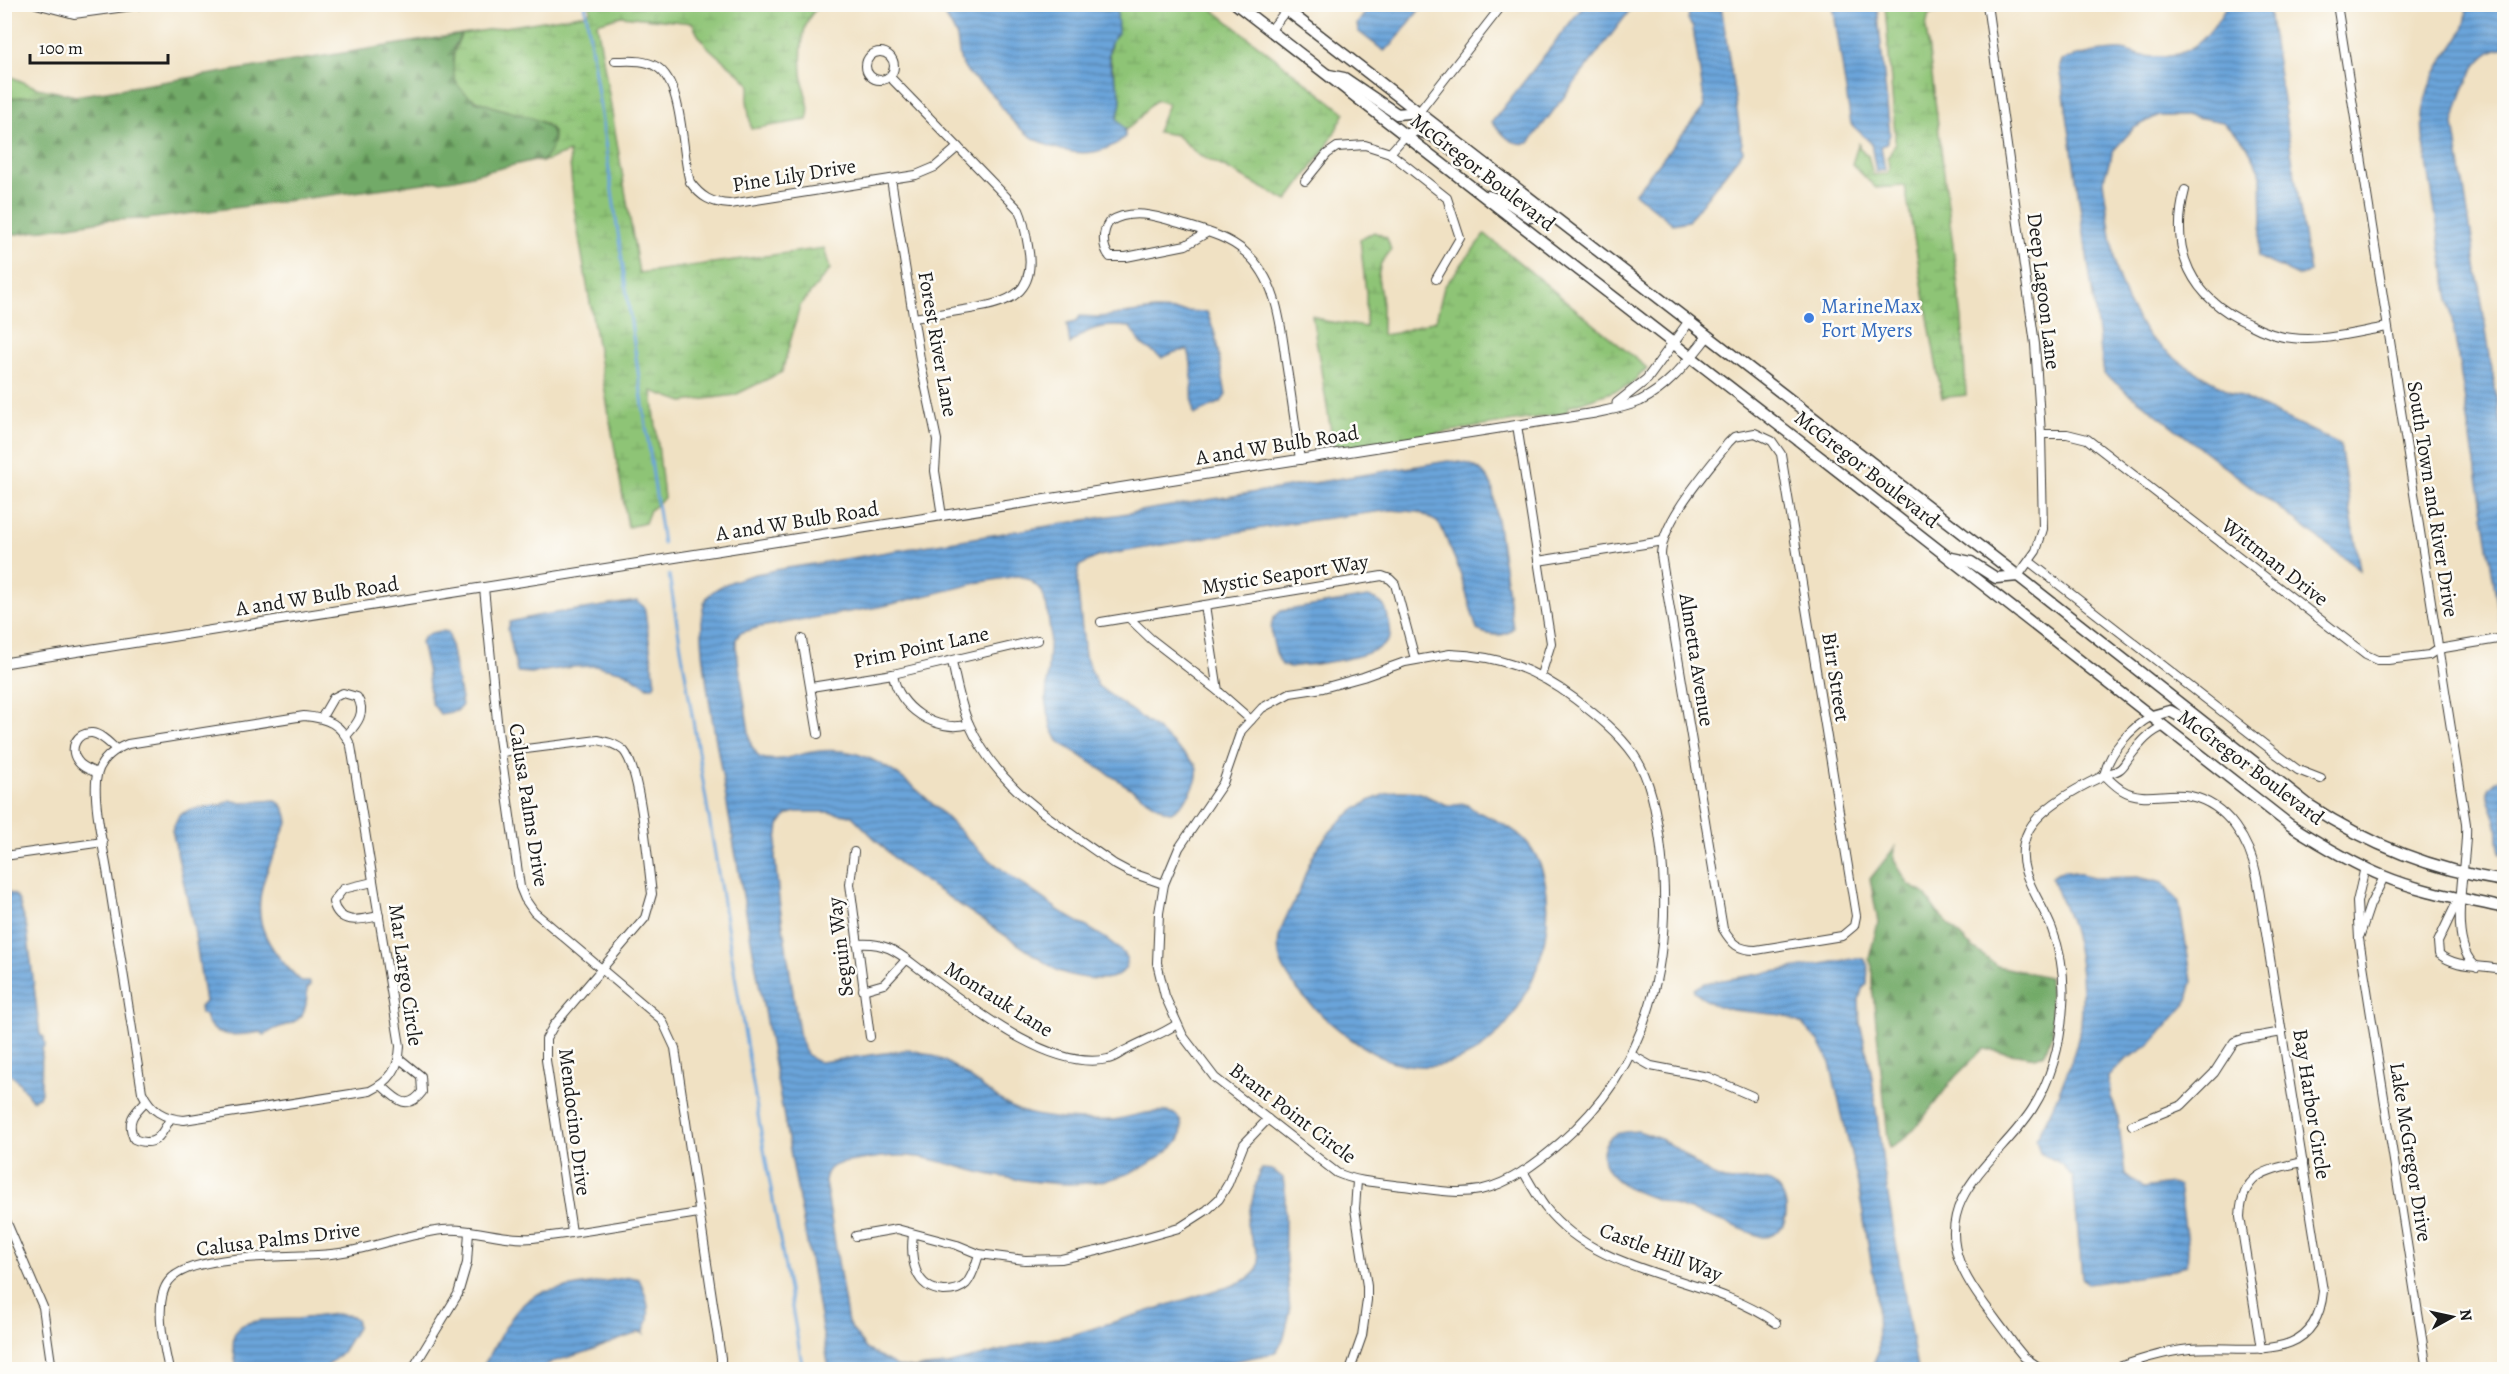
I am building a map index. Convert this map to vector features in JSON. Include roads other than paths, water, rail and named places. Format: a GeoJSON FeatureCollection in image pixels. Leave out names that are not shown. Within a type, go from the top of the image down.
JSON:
{"type":"FeatureCollection","features":[{"type":"Feature","properties":{"kind":"main road","name":"McGregor Boulevard"},"geometry":{"type":"LineString","coordinates":[[1236,4],[2290,825],[2322,846],[2384,877],[2505,908]]}},
{"type":"Feature","properties":{"kind":"main road","name":"McGregor Boulevard"},"geometry":{"type":"LineString","coordinates":[[1286,6],[1505,181],[2018,576],[2230,744],[2336,823],[2418,861],[2463,874],[2505,881]]}},
{"type":"Feature","properties":{"kind":"main road"},"geometry":{"type":"LineString","coordinates":[[1326,74],[1344,78],[1397,114],[1419,112]]}},
{"type":"Feature","properties":{"kind":"main road"},"geometry":{"type":"LineString","coordinates":[[1404,136],[1416,130],[1431,135],[1492,179],[1505,181]]}},
{"type":"Feature","properties":{"kind":"main road"},"geometry":{"type":"LineString","coordinates":[[1482,195],[1509,202],[1530,217],[1548,213]]}},
{"type":"Feature","properties":{"kind":"main road"},"geometry":{"type":"LineString","coordinates":[[1948,557],[1971,562],[1996,578],[2018,576]]}},
{"type":"Feature","properties":{"kind":"main road"},"geometry":{"type":"LineString","coordinates":[[2152,716],[2170,711],[2230,744]]}},
{"type":"Feature","properties":{"kind":"street"},"geometry":{"type":"LineString","coordinates":[[36,4],[74,14],[147,4]]}},
{"type":"Feature","properties":{"kind":"street"},"geometry":{"type":"LineString","coordinates":[[1419,112],[1503,4]]}},
{"type":"Feature","properties":{"kind":"street","name":"Deep Lagoon Lane"},"geometry":{"type":"LineString","coordinates":[[1987,4],[2035,344],[2041,434],[2043,529],[2030,562],[2018,576]]}},
{"type":"Feature","properties":{"kind":"street","name":"South Town and River Drive"},"geometry":{"type":"LineString","coordinates":[[2337,4],[2466,824],[2467,848],[2459,898],[2464,953],[2477,967]]}},
{"type":"Feature","properties":{"kind":"street"},"geometry":{"type":"LineString","coordinates":[[1270,31],[1286,6]]}},
{"type":"Feature","properties":{"kind":"street","name":"Pine Lily Drive"},"geometry":{"type":"LineString","coordinates":[[615,61],[646,63],[664,73],[671,83],[688,176],[697,192],[718,204],[730,204],[926,172],[958,147]]}},
{"type":"Feature","properties":{"kind":"street"},"geometry":{"type":"LineString","coordinates":[[890,77],[1019,210],[1024,220],[1030,252],[1029,273],[1020,292],[1000,304],[914,318]]}},
{"type":"Feature","properties":{"kind":"street"},"geometry":{"type":"LineString","coordinates":[[1390,153],[1404,136]]}},
{"type":"Feature","properties":{"kind":"street"},"geometry":{"type":"LineString","coordinates":[[1305,181],[1336,147],[1365,146],[1390,153],[1447,198],[1460,238],[1436,279]]}},
{"type":"Feature","properties":{"kind":"street","name":"Forest River Lane"},"geometry":{"type":"LineString","coordinates":[[891,179],[927,399],[937,440],[935,471],[942,516]]}},
{"type":"Feature","properties":{"kind":"street"},"geometry":{"type":"LineString","coordinates":[[2185,190],[2179,232],[2183,254],[2204,294],[2227,313],[2260,329],[2291,338],[2317,338],[2387,327]]}},
{"type":"Feature","properties":{"kind":"street"},"geometry":{"type":"LineString","coordinates":[[1208,232],[1186,245],[1126,257],[1110,257],[1104,244],[1108,222],[1125,216],[1152,214],[1208,232],[1236,244],[1246,252],[1257,265],[1274,296],[1300,460]]}},
{"type":"Feature","properties":{"kind":"street","name":"A and W Bulb Road"},"geometry":{"type":"LineString","coordinates":[[1594,413],[1623,401],[1635,391],[1659,365],[1688,323]]}},
{"type":"Feature","properties":{"kind":"street","name":"A and W Bulb Road"},"geometry":{"type":"LineString","coordinates":[[4,663],[1594,413],[1638,402],[1654,393],[1671,381],[1707,337]]}},
{"type":"Feature","properties":{"kind":"street"},"geometry":{"type":"LineString","coordinates":[[1517,426],[1551,643],[1541,675]]}},
{"type":"Feature","properties":{"kind":"street","name":"Almetta Avenue"},"geometry":{"type":"LineString","coordinates":[[1731,944],[1723,929],[1661,555],[1663,541],[1673,517],[1728,443],[1743,434],[1755,433],[1768,438]]}},
{"type":"Feature","properties":{"kind":"street","name":"Wittman Drive"},"geometry":{"type":"LineString","coordinates":[[2041,434],[2076,435],[2096,445],[2366,655],[2377,660],[2428,655],[2438,649],[2505,638]]}},
{"type":"Feature","properties":{"kind":"street","name":"Birr Street"},"geometry":{"type":"LineString","coordinates":[[1731,944],[1743,950],[1756,950],[1842,936],[1854,926],[1854,904],[1781,454],[1768,438]]}},
{"type":"Feature","properties":{"kind":"street"},"geometry":{"type":"LineString","coordinates":[[1538,561],[1663,541]]}},
{"type":"Feature","properties":{"kind":"street"},"geometry":{"type":"LineString","coordinates":[[2030,562],[2298,770],[2321,779]]}},
{"type":"Feature","properties":{"kind":"street","name":"Mystic Seaport Way"},"geometry":{"type":"LineString","coordinates":[[1101,622],[1382,576],[1395,584],[1415,659]]}},
{"type":"Feature","properties":{"kind":"street","name":"Calusa Palms Drive"},"geometry":{"type":"LineString","coordinates":[[484,588],[501,752],[520,887],[534,912],[662,1020],[668,1030],[675,1048],[721,1370]]}},
{"type":"Feature","properties":{"kind":"street"},"geometry":{"type":"LineString","coordinates":[[1205,605],[1218,691]]}},
{"type":"Feature","properties":{"kind":"street"},"geometry":{"type":"LineString","coordinates":[[1129,618],[1151,639],[1251,720]]}},
{"type":"Feature","properties":{"kind":"street"},"geometry":{"type":"LineString","coordinates":[[802,639],[818,734]]}},
{"type":"Feature","properties":{"kind":"street","name":"Prim Point Lane"},"geometry":{"type":"LineString","coordinates":[[811,687],[892,674],[1038,640]]}},
{"type":"Feature","properties":{"kind":"street","name":"Brant Point Circle"},"geometry":{"type":"LineString","coordinates":[[1439,655],[1470,655],[1510,663],[1541,675],[1587,708],[1624,742],[1646,777],[1652,798],[1664,876],[1664,936],[1651,1002],[1630,1054],[1611,1087],[1585,1118],[1557,1145],[1523,1171],[1500,1183],[1464,1192],[1357,1181],[1337,1173],[1215,1078],[1193,1051],[1177,1024],[1165,996],[1157,963],[1158,922],[1164,884],[1179,848],[1223,783],[1241,731],[1272,701],[1290,693],[1343,683],[1415,659],[1439,655]]}},
{"type":"Feature","properties":{"kind":"street"},"geometry":{"type":"LineString","coordinates":[[952,661],[969,724],[1002,776],[1030,804],[1114,864],[1129,872],[1164,884]]}},
{"type":"Feature","properties":{"kind":"street"},"geometry":{"type":"LineString","coordinates":[[892,674],[898,693],[907,704],[922,715],[946,727],[969,724]]}},
{"type":"Feature","properties":{"kind":"street"},"geometry":{"type":"LineString","coordinates":[[322,717],[333,698],[343,693],[357,697],[361,703],[362,714],[346,735],[332,721],[322,717],[290,718],[128,744],[116,749],[106,757],[97,773],[96,786],[103,842],[142,1092],[153,1109],[170,1119],[196,1118],[370,1090],[381,1085],[395,1099],[406,1103],[416,1100],[422,1092],[421,1076],[400,1059]]}},
{"type":"Feature","properties":{"kind":"street"},"geometry":{"type":"LineString","coordinates":[[2104,775],[2107,764],[2136,724],[2152,716]]}},
{"type":"Feature","properties":{"kind":"street"},"geometry":{"type":"LineString","coordinates":[[2043,1370],[2024,1357],[2015,1346],[1965,1274],[1957,1252],[1955,1228],[1961,1198],[1969,1184],[1978,1171],[2006,1144],[2034,1107],[2053,1064],[2058,1043],[2063,1004],[2060,956],[2048,917],[2023,865],[2023,846],[2030,827],[2046,811],[2066,796],[2120,769],[2147,736],[2164,726]]}},
{"type":"Feature","properties":{"kind":"street"},"geometry":{"type":"LineString","coordinates":[[97,773],[78,763],[73,753],[74,743],[82,735],[93,733],[116,749]]}},
{"type":"Feature","properties":{"kind":"street","name":"Mar Largo Circle"},"geometry":{"type":"LineString","coordinates":[[346,735],[351,746],[400,1046],[400,1059],[390,1078],[381,1085]]}},
{"type":"Feature","properties":{"kind":"street","name":"Mendocino Drive"},"geometry":{"type":"LineString","coordinates":[[501,752],[598,740],[613,744],[623,750],[635,772],[652,894],[645,918],[554,1025],[546,1039],[546,1060],[572,1232]]}},
{"type":"Feature","properties":{"kind":"street","name":"Bay Harbor Circle"},"geometry":{"type":"LineString","coordinates":[[2104,775],[2122,790],[2135,795],[2179,795],[2202,800],[2218,810],[2242,835],[2248,846],[2256,868],[2322,1278],[2322,1303],[2313,1324],[2297,1340],[2282,1347],[2188,1350],[2154,1356],[2110,1370]]}},
{"type":"Feature","properties":{"kind":"street"},"geometry":{"type":"LineString","coordinates":[[4,856],[103,842]]}},
{"type":"Feature","properties":{"kind":"street","name":"Seguin Way"},"geometry":{"type":"LineString","coordinates":[[854,852],[850,884],[856,944],[870,1037]]}},
{"type":"Feature","properties":{"kind":"street","name":"Lake McGregor Drive"},"geometry":{"type":"LineString","coordinates":[[2365,867],[2357,902],[2359,939],[2427,1370]]}},
{"type":"Feature","properties":{"kind":"street","name":"Lake McGregor Drive"},"geometry":{"type":"LineString","coordinates":[[2359,939],[2370,905],[2384,877]]}},
{"type":"Feature","properties":{"kind":"street"},"geometry":{"type":"LineString","coordinates":[[373,882],[342,889],[333,902],[340,916],[345,919],[379,916]]}},
{"type":"Feature","properties":{"kind":"street"},"geometry":{"type":"LineString","coordinates":[[2459,898],[2438,942],[2439,954],[2444,958],[2477,967],[2505,970]]}},
{"type":"Feature","properties":{"kind":"street","name":"Montauk Lane"},"geometry":{"type":"LineString","coordinates":[[856,944],[874,943],[888,947],[953,994],[1027,1042],[1074,1060],[1109,1059],[1162,1034],[1177,1024]]}},
{"type":"Feature","properties":{"kind":"street"},"geometry":{"type":"LineString","coordinates":[[863,990],[884,984],[906,960]]}},
{"type":"Feature","properties":{"kind":"street"},"geometry":{"type":"LineString","coordinates":[[2132,1125],[2182,1105],[2214,1073],[2234,1042],[2282,1032]]}},
{"type":"Feature","properties":{"kind":"street"},"geometry":{"type":"LineString","coordinates":[[1630,1054],[1651,1066],[1708,1077],[1752,1096]]}},
{"type":"Feature","properties":{"kind":"street"},"geometry":{"type":"LineString","coordinates":[[146,1101],[131,1119],[129,1128],[134,1139],[144,1143],[155,1141],[164,1132],[170,1119]]}},
{"type":"Feature","properties":{"kind":"street"},"geometry":{"type":"LineString","coordinates":[[856,1236],[891,1229],[957,1245],[979,1254],[1025,1260],[1061,1259],[1179,1228],[1194,1221],[1219,1199],[1245,1144],[1268,1119]]}},
{"type":"Feature","properties":{"kind":"street"},"geometry":{"type":"LineString","coordinates":[[2261,1349],[2240,1216],[2241,1202],[2245,1189],[2267,1170],[2303,1162]]}},
{"type":"Feature","properties":{"kind":"street","name":"Castle Hill Way"},"geometry":{"type":"LineString","coordinates":[[1523,1171],[1546,1208],[1571,1232],[1595,1248],[1624,1262],[1736,1301],[1776,1323]]}},
{"type":"Feature","properties":{"kind":"street"},"geometry":{"type":"LineString","coordinates":[[1350,1370],[1362,1336],[1367,1300],[1367,1286],[1355,1209],[1357,1181]]}},
{"type":"Feature","properties":{"kind":"street","name":"Calusa Palms Drive"},"geometry":{"type":"LineString","coordinates":[[169,1370],[161,1316],[161,1297],[168,1282],[182,1269],[233,1260],[334,1254],[444,1230],[530,1238],[699,1213]]}},
{"type":"Feature","properties":{"kind":"street"},"geometry":{"type":"LineString","coordinates":[[4,1216],[43,1307],[52,1370]]}},
{"type":"Feature","properties":{"kind":"street"},"geometry":{"type":"LineString","coordinates":[[412,1370],[458,1294],[467,1263],[469,1231]]}},
{"type":"Feature","properties":{"kind":"street"},"geometry":{"type":"LineString","coordinates":[[913,1234],[912,1252],[915,1271],[926,1286],[942,1291],[957,1289],[968,1282],[979,1254]]}},
{"type":"Feature","properties":{"kind":"water"},"geometry":{"type":"Polygon","coordinates":[[[1083,4],[1105,11],[1117,10],[1118,33],[1112,41],[1109,58],[1121,100],[1117,119],[1125,130],[1125,137],[1111,146],[1080,153],[1048,145],[1019,128],[992,94],[965,69],[960,58],[956,34],[941,11],[909,11],[897,5],[1083,4]]]}},
{"type":"Feature","properties":{"kind":"water"},"geometry":{"type":"Polygon","coordinates":[[[1371,5],[1423,5],[1392,45],[1384,51],[1358,31],[1357,24],[1371,5]]]}},
{"type":"Feature","properties":{"kind":"water"},"geometry":{"type":"Polygon","coordinates":[[[1584,5],[1634,5],[1529,143],[1512,141],[1492,122],[1584,5]]]}},
{"type":"Feature","properties":{"kind":"water"},"geometry":{"type":"Polygon","coordinates":[[[1690,5],[1721,5],[1743,151],[1688,221],[1673,224],[1635,193],[1705,106],[1693,28],[1688,20],[1690,5]]]}},
{"type":"Feature","properties":{"kind":"water"},"geometry":{"type":"Polygon","coordinates":[[[1833,5],[1877,5],[1890,134],[1886,144],[1881,146],[1885,170],[1876,172],[1871,143],[1851,124],[1833,5]]]}},
{"type":"Feature","properties":{"kind":"water"},"geometry":{"type":"Polygon","coordinates":[[[2227,5],[2268,5],[2310,272],[2298,276],[2258,257],[2262,222],[2261,175],[2247,145],[2223,122],[2190,116],[2157,116],[2134,128],[2113,151],[2103,181],[2116,271],[2128,304],[2148,336],[2181,363],[2231,392],[2340,444],[2360,570],[2104,374],[2060,66],[2062,60],[2107,50],[2122,50],[2144,56],[2159,57],[2184,52],[2204,38],[2227,5]]]}},
{"type":"Feature","properties":{"kind":"water"},"geometry":{"type":"Polygon","coordinates":[[[2466,5],[2504,5],[2504,48],[2484,57],[2476,66],[2463,89],[2454,124],[2504,445],[2504,622],[2500,622],[2423,136],[2423,111],[2429,87],[2441,63],[2461,33],[2465,24],[2466,5]]]}},
{"type":"Feature","properties":{"kind":"water"},"geometry":{"type":"Polygon","coordinates":[[[1155,310],[1207,312],[1215,334],[1226,395],[1221,402],[1194,415],[1188,350],[1175,352],[1162,358],[1141,344],[1130,327],[1097,328],[1076,338],[1070,344],[1067,324],[1076,322],[1080,316],[1099,317],[1155,310]]]}},
{"type":"Feature","properties":{"kind":"water"},"geometry":{"type":"Polygon","coordinates":[[[1448,461],[1463,462],[1474,466],[1484,473],[1492,485],[1513,628],[1506,634],[1491,634],[1477,630],[1459,569],[1441,527],[1437,522],[1419,512],[1391,510],[1290,523],[1099,556],[1079,566],[1077,583],[1085,656],[1098,686],[1158,730],[1196,765],[1197,778],[1191,792],[1182,804],[1171,812],[1165,811],[1058,741],[1051,727],[1046,700],[1050,630],[1047,608],[1042,591],[1027,578],[1017,576],[981,582],[884,606],[760,627],[740,633],[736,639],[736,646],[751,745],[759,757],[772,760],[812,752],[834,751],[857,754],[875,761],[909,783],[984,855],[1057,909],[1105,938],[1127,959],[1125,968],[1119,975],[1110,978],[1088,978],[1058,971],[902,866],[852,816],[827,812],[795,812],[787,815],[779,825],[775,857],[779,900],[799,1032],[803,1047],[811,1058],[820,1062],[907,1050],[923,1053],[950,1064],[1000,1100],[1025,1112],[1062,1119],[1112,1120],[1143,1113],[1167,1112],[1176,1115],[1181,1123],[1180,1139],[1149,1164],[1116,1178],[1081,1184],[1042,1183],[986,1174],[931,1159],[909,1156],[888,1156],[835,1165],[828,1171],[825,1181],[848,1323],[866,1349],[897,1366],[913,1368],[947,1365],[1029,1343],[1072,1335],[1230,1287],[1253,1275],[1258,1268],[1258,1254],[1247,1222],[1259,1172],[1262,1169],[1273,1170],[1283,1178],[1285,1190],[1285,1247],[1290,1312],[1283,1341],[1275,1353],[1188,1370],[829,1369],[711,712],[702,632],[702,612],[706,599],[714,590],[727,583],[779,569],[1448,461]]]}},
{"type":"Feature","properties":{"kind":"water"},"geometry":{"type":"Polygon","coordinates":[[[1368,597],[1380,602],[1386,610],[1391,632],[1384,644],[1374,651],[1345,659],[1290,667],[1282,665],[1277,656],[1271,628],[1272,622],[1281,611],[1368,597]]]}},
{"type":"Feature","properties":{"kind":"water"},"geometry":{"type":"Polygon","coordinates":[[[637,601],[645,611],[655,683],[653,687],[648,687],[625,672],[597,666],[531,673],[517,672],[508,629],[510,622],[637,601]]]}},
{"type":"Feature","properties":{"kind":"water"},"geometry":{"type":"Polygon","coordinates":[[[448,632],[450,639],[462,705],[457,711],[440,714],[431,702],[421,642],[427,635],[448,632]]]}},
{"type":"Feature","properties":{"kind":"water"},"geometry":{"type":"Polygon","coordinates":[[[2504,776],[2504,854],[2501,854],[2497,825],[2488,792],[2495,782],[2504,776]]]}},
{"type":"Feature","properties":{"kind":"water"},"geometry":{"type":"Polygon","coordinates":[[[1396,791],[1417,792],[1448,805],[1463,803],[1507,826],[1527,842],[1544,876],[1548,906],[1545,939],[1536,972],[1521,1002],[1502,1029],[1479,1049],[1453,1062],[1439,1065],[1416,1066],[1394,1062],[1363,1047],[1346,1035],[1299,992],[1281,962],[1279,952],[1278,942],[1283,924],[1320,844],[1338,824],[1359,807],[1370,800],[1396,791]]]}},
{"type":"Feature","properties":{"kind":"water"},"geometry":{"type":"Polygon","coordinates":[[[230,800],[242,803],[274,800],[283,807],[288,819],[261,891],[259,907],[261,923],[275,952],[302,982],[310,982],[310,986],[307,989],[306,1005],[302,1016],[293,1023],[264,1035],[261,1032],[236,1035],[220,1033],[208,1023],[205,1015],[201,1014],[200,1007],[205,1002],[194,929],[172,830],[179,815],[189,810],[221,805],[230,800]]]}},
{"type":"Feature","properties":{"kind":"water"},"geometry":{"type":"Polygon","coordinates":[[[2064,870],[2098,878],[2138,877],[2163,883],[2179,902],[2192,981],[2186,1004],[2150,1045],[2125,1060],[2108,1078],[2111,1097],[2118,1116],[2125,1174],[2143,1188],[2170,1184],[2179,1186],[2188,1249],[2187,1265],[2163,1273],[2088,1284],[2082,1277],[2073,1177],[2061,1164],[2040,1153],[2036,1139],[2063,1083],[2081,1024],[2082,990],[2076,943],[2069,918],[2051,877],[2064,870]]]}},
{"type":"Feature","properties":{"kind":"water"},"geometry":{"type":"Polygon","coordinates":[[[5,891],[15,895],[19,901],[27,929],[40,1035],[44,1037],[41,1092],[39,1097],[32,1100],[17,1080],[5,1070],[5,891]]]}},
{"type":"Feature","properties":{"kind":"water"},"geometry":{"type":"Polygon","coordinates":[[[1864,958],[1868,966],[1867,984],[1862,989],[1859,1000],[1860,1023],[1871,1071],[1884,1171],[1917,1369],[1871,1369],[1878,1352],[1877,1297],[1857,1179],[1830,1063],[1819,1042],[1802,1024],[1783,1015],[1731,1010],[1712,1004],[1694,992],[1694,989],[1705,983],[1864,958]]]}},
{"type":"Feature","properties":{"kind":"water"},"geometry":{"type":"Polygon","coordinates":[[[1638,1131],[1671,1145],[1703,1169],[1721,1179],[1728,1181],[1763,1180],[1775,1185],[1781,1191],[1786,1208],[1783,1224],[1778,1231],[1762,1237],[1642,1194],[1618,1181],[1609,1172],[1604,1162],[1605,1145],[1608,1140],[1622,1132],[1638,1131]]]}},
{"type":"Feature","properties":{"kind":"water"},"geometry":{"type":"Polygon","coordinates":[[[630,1277],[639,1279],[646,1299],[648,1322],[644,1334],[640,1332],[552,1362],[538,1369],[481,1369],[513,1316],[531,1298],[542,1292],[630,1277]]]}},
{"type":"Feature","properties":{"kind":"water"},"geometry":{"type":"Polygon","coordinates":[[[335,1314],[352,1316],[357,1321],[357,1328],[342,1352],[324,1369],[237,1369],[233,1347],[234,1335],[239,1327],[262,1320],[298,1319],[335,1314]]]}},
{"type":"Feature","properties":{"kind":"waterway"},"geometry":{"type":"LineString","coordinates":[[585,4],[663,544]]}},
{"type":"Feature","properties":{"kind":"waterway"},"geometry":{"type":"LineString","coordinates":[[669,575],[759,1121],[803,1370]]}},
{"type":"Feature","properties":{"kind":"place","name":"MarineMax Fort Myers"},"geometry":{"type":"Point","coordinates":[1809,318]}}]}
